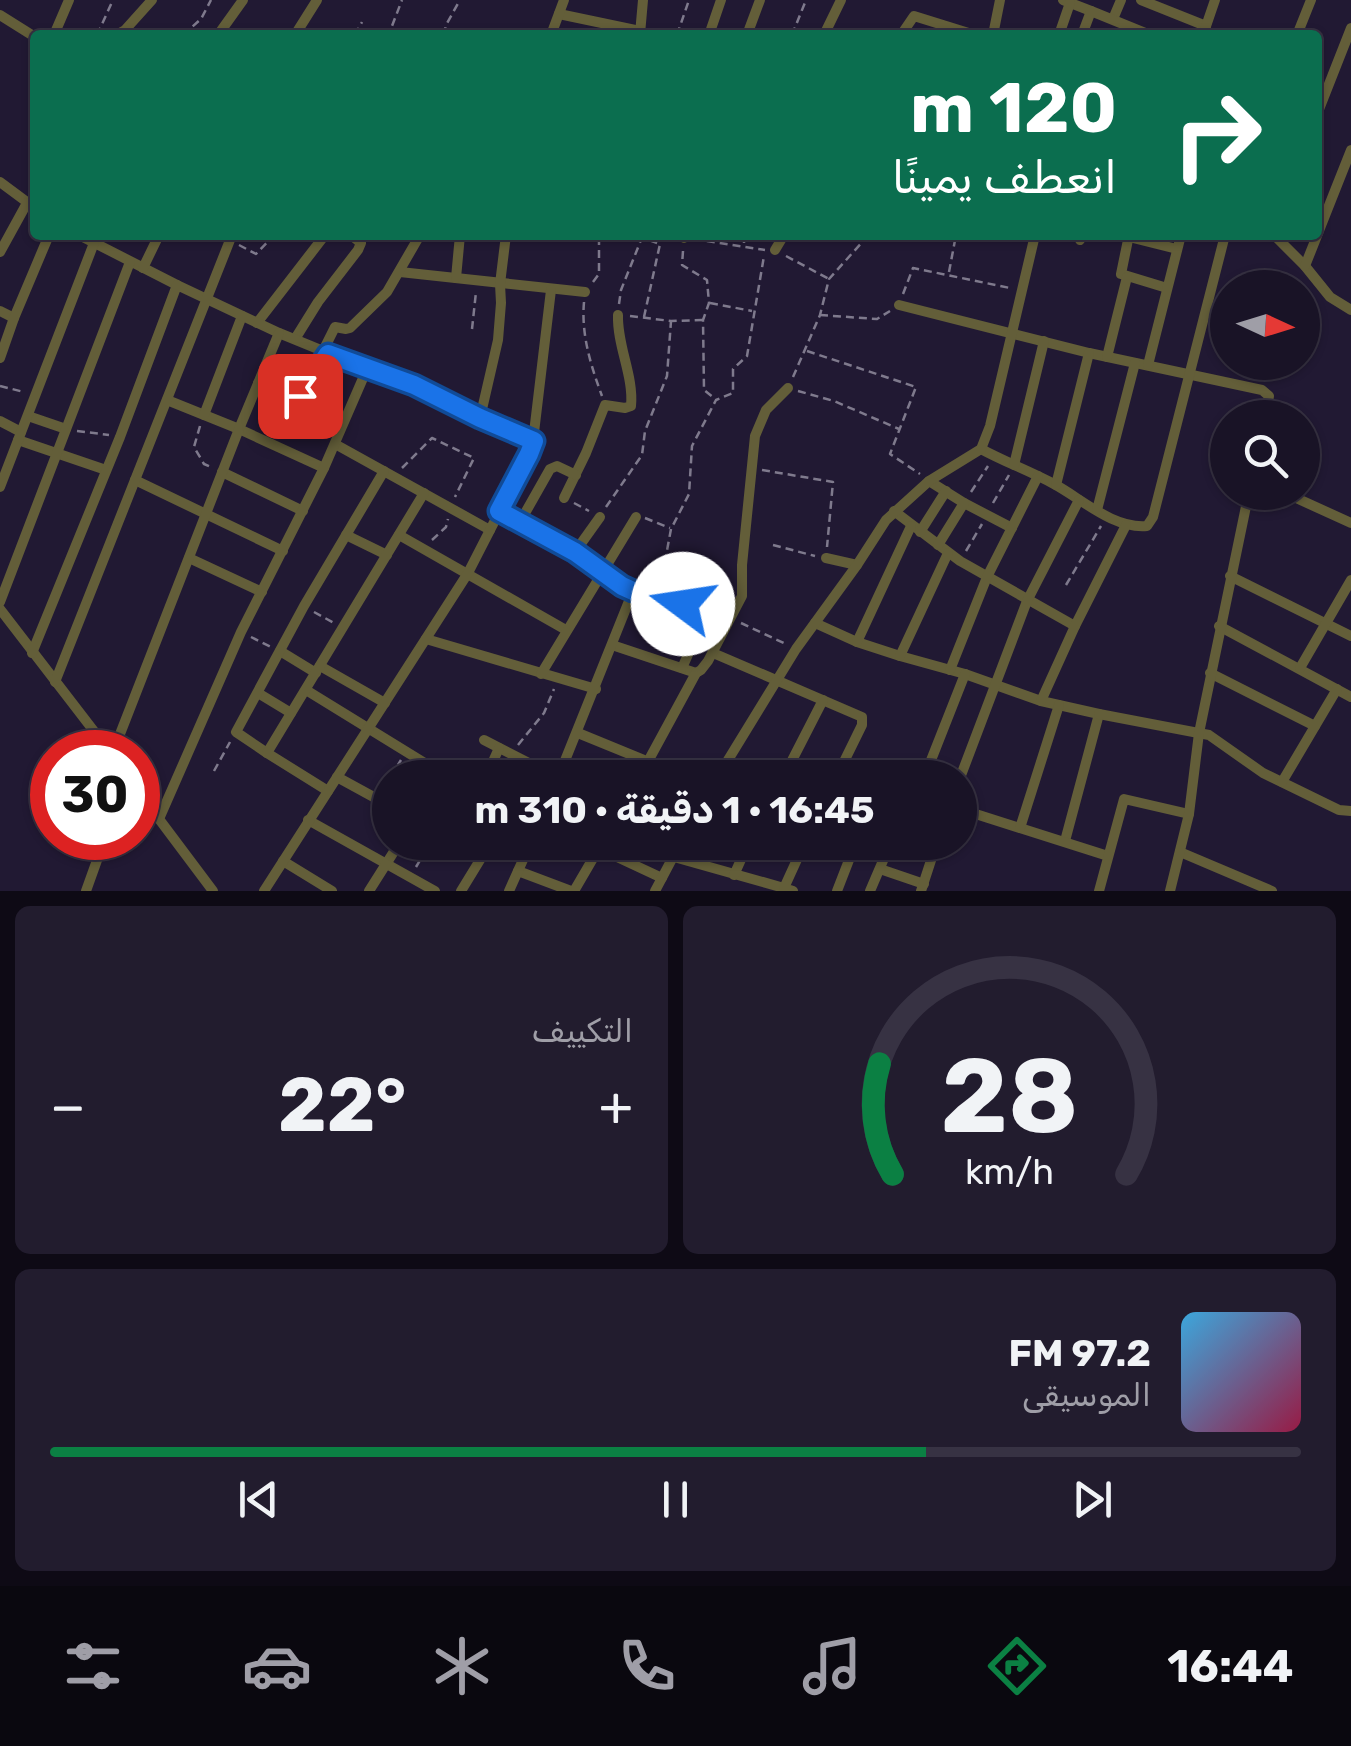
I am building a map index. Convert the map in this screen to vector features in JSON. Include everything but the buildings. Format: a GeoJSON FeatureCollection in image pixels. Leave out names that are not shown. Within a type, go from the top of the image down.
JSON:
{"type":"FeatureCollection","features":[{"type":"Feature","properties":{"kind":"street"},"geometry":{"type":"LineString","coordinates":[[56,30],[69,0]]}},
{"type":"Feature","properties":{"kind":"street"},"geometry":{"type":"LineString","coordinates":[[125,30],[152,0]]}},
{"type":"Feature","properties":{"kind":"street"},"geometry":{"type":"LineString","coordinates":[[222,30],[243,0]]}},
{"type":"Feature","properties":{"kind":"street"},"geometry":{"type":"LineString","coordinates":[[298,30],[317,0]]}},
{"type":"Feature","properties":{"kind":"street"},"geometry":{"type":"LineString","coordinates":[[553,30],[564,0]]}},
{"type":"Feature","properties":{"kind":"street"},"geometry":{"type":"LineString","coordinates":[[640,30],[643,0]]}},
{"type":"Feature","properties":{"kind":"street"},"geometry":{"type":"LineString","coordinates":[[711,30],[721,0]]}},
{"type":"Feature","properties":{"kind":"street"},"geometry":{"type":"LineString","coordinates":[[749,30],[760,0]]}},
{"type":"Feature","properties":{"kind":"street"},"geometry":{"type":"LineString","coordinates":[[826,30],[841,0]]}},
{"type":"Feature","properties":{"kind":"street"},"geometry":{"type":"LineString","coordinates":[[994,30],[1000,0]]}},
{"type":"Feature","properties":{"kind":"street"},"geometry":{"type":"LineString","coordinates":[[1113,20],[1121,0]]}},
{"type":"Feature","properties":{"kind":"street"},"geometry":{"type":"LineString","coordinates":[[1141,0],[1205,30],[1215,0]]}},
{"type":"Feature","properties":{"kind":"street"},"geometry":{"type":"LineString","coordinates":[[1299,30],[1310,0]]}},
{"type":"Feature","properties":{"kind":"street"},"geometry":{"type":"LineString","coordinates":[[1061,30],[1066,1],[1138,30]]}},
{"type":"Feature","properties":{"kind":"street"},"geometry":{"type":"LineString","coordinates":[[904,30],[919,3]]}},
{"type":"Feature","properties":{"kind":"street"},"geometry":{"type":"LineString","coordinates":[[1084,30],[1092,11]]}},
{"type":"Feature","properties":{"kind":"street"},"geometry":{"type":"LineString","coordinates":[[559,14],[605,29]]}},
{"type":"Feature","properties":{"kind":"street"},"geometry":{"type":"LineString","coordinates":[[0,15],[30,35]]}},
{"type":"Feature","properties":{"kind":"street"},"geometry":{"type":"LineString","coordinates":[[914,16],[960,30]]}},
{"type":"Feature","properties":{"kind":"street"},"geometry":{"type":"LineString","coordinates":[[1322,102],[1351,28]]}},
{"type":"Feature","properties":{"kind":"street"},"geometry":{"type":"LineString","coordinates":[[1322,223],[1351,150]]}},
{"type":"Feature","properties":{"kind":"street"},"geometry":{"type":"LineString","coordinates":[[0,182],[30,204]]}},
{"type":"Feature","properties":{"kind":"street"},"geometry":{"type":"LineString","coordinates":[[0,252],[30,207]]}},
{"type":"Feature","properties":{"kind":"street"},"geometry":{"type":"LineString","coordinates":[[0,358],[47,240]]}},
{"type":"Feature","properties":{"kind":"street"},"geometry":{"type":"LineString","coordinates":[[88,240],[279,333],[414,385],[534,441]]}},
{"type":"Feature","properties":{"kind":"street"},"geometry":{"type":"LineString","coordinates":[[143,268],[157,240]]}},
{"type":"Feature","properties":{"kind":"street"},"geometry":{"type":"LineString","coordinates":[[55,682],[226,240]]}},
{"type":"Feature","properties":{"kind":"street"},"geometry":{"type":"LineString","coordinates":[[257,323],[321,240]]}},
{"type":"Feature","properties":{"kind":"street"},"geometry":{"type":"LineString","coordinates":[[295,340],[318,302],[361,246],[359,240]]}},
{"type":"Feature","properties":{"kind":"street"},"geometry":{"type":"LineString","coordinates":[[258,383],[296,399],[335,328],[350,328],[380,300],[417,240]]}},
{"type":"Feature","properties":{"kind":"street"},"geometry":{"type":"LineString","coordinates":[[456,278],[460,240]]}},
{"type":"Feature","properties":{"kind":"street"},"geometry":{"type":"LineString","coordinates":[[480,418],[498,340],[505,240]]}},
{"type":"Feature","properties":{"kind":"street"},"geometry":{"type":"LineString","coordinates":[[775,250],[781,240]]}},
{"type":"Feature","properties":{"kind":"street"},"geometry":{"type":"LineString","coordinates":[[729,760],[796,649],[877,532],[930,481],[981,449],[990,426],[1034,240]]}},
{"type":"Feature","properties":{"kind":"street"},"geometry":{"type":"LineString","coordinates":[[1128,240],[1120,272],[1168,288]]}},
{"type":"Feature","properties":{"kind":"street"},"geometry":{"type":"LineString","coordinates":[[1144,240],[1177,249]]}},
{"type":"Feature","properties":{"kind":"street"},"geometry":{"type":"LineString","coordinates":[[1148,365],[1179,240]]}},
{"type":"Feature","properties":{"kind":"street"},"geometry":{"type":"LineString","coordinates":[[981,449],[1126,525],[1143,528],[1150,523],[1223,240]]}},
{"type":"Feature","properties":{"kind":"street"},"geometry":{"type":"LineString","coordinates":[[1279,240],[1330,297],[1351,310]]}},
{"type":"Feature","properties":{"kind":"street"},"geometry":{"type":"LineString","coordinates":[[1305,266],[1315,240]]}},
{"type":"Feature","properties":{"kind":"street"},"geometry":{"type":"LineString","coordinates":[[1,481],[94,243]]}},
{"type":"Feature","properties":{"kind":"street"},"geometry":{"type":"LineString","coordinates":[[94,730],[0,606],[130,262]]}},
{"type":"Feature","properties":{"kind":"street"},"geometry":{"type":"LineString","coordinates":[[400,272],[585,292]]}},
{"type":"Feature","properties":{"kind":"street"},"geometry":{"type":"LineString","coordinates":[[1107,357],[1126,277]]}},
{"type":"Feature","properties":{"kind":"street"},"geometry":{"type":"LineString","coordinates":[[32,653],[177,284]]}},
{"type":"Feature","properties":{"kind":"street"},"geometry":{"type":"LineString","coordinates":[[264,891],[468,573],[529,454],[534,441],[552,290]]}},
{"type":"Feature","properties":{"kind":"street"},"geometry":{"type":"LineString","coordinates":[[899,306],[1262,390],[1268,400]]}},
{"type":"Feature","properties":{"kind":"street"},"geometry":{"type":"LineString","coordinates":[[0,312],[14,318]]}},
{"type":"Feature","properties":{"kind":"street"},"geometry":{"type":"LineString","coordinates":[[564,498],[604,405],[629,408],[632,402],[618,315]]}},
{"type":"Feature","properties":{"kind":"street"},"geometry":{"type":"LineString","coordinates":[[204,415],[242,316]]}},
{"type":"Feature","properties":{"kind":"street"},"geometry":{"type":"LineString","coordinates":[[121,730],[279,333]]}},
{"type":"Feature","properties":{"kind":"street"},"geometry":{"type":"LineString","coordinates":[[1014,465],[1044,341]]}},
{"type":"Feature","properties":{"kind":"street"},"geometry":{"type":"LineString","coordinates":[[1056,485],[1089,353]]}},
{"type":"Feature","properties":{"kind":"street"},"geometry":{"type":"LineString","coordinates":[[1102,513],[1135,363]]}},
{"type":"Feature","properties":{"kind":"street"},"geometry":{"type":"LineString","coordinates":[[160,816],[241,632],[324,468],[367,369]]}},
{"type":"Feature","properties":{"kind":"street"},"geometry":{"type":"LineString","coordinates":[[649,760],[743,591],[742,565],[755,436],[761,418],[788,388]]}},
{"type":"Feature","properties":{"kind":"street"},"geometry":{"type":"LineString","coordinates":[[167,400],[324,468]]}},
{"type":"Feature","properties":{"kind":"street"},"geometry":{"type":"LineString","coordinates":[[28,416],[66,429]]}},
{"type":"Feature","properties":{"kind":"street"},"geometry":{"type":"LineString","coordinates":[[0,420],[20,436],[106,470]]}},
{"type":"Feature","properties":{"kind":"street"},"geometry":{"type":"LineString","coordinates":[[335,444],[490,530]]}},
{"type":"Feature","properties":{"kind":"street"},"geometry":{"type":"LineString","coordinates":[[520,522],[550,469],[557,466],[576,475]]}},
{"type":"Feature","properties":{"kind":"street"},"geometry":{"type":"LineString","coordinates":[[222,472],[302,511]]}},
{"type":"Feature","properties":{"kind":"street"},"geometry":{"type":"LineString","coordinates":[[328,791],[236,732],[346,535],[389,474]]}},
{"type":"Feature","properties":{"kind":"street"},"geometry":{"type":"LineString","coordinates":[[950,670],[987,577],[1038,476]]}},
{"type":"Feature","properties":{"kind":"street"},"geometry":{"type":"LineString","coordinates":[[135,480],[283,551]]}},
{"type":"Feature","properties":{"kind":"street"},"geometry":{"type":"LineString","coordinates":[[930,481],[1012,528]]}},
{"type":"Feature","properties":{"kind":"street"},"geometry":{"type":"LineString","coordinates":[[857,642],[916,529],[946,491]]}},
{"type":"Feature","properties":{"kind":"street"},"geometry":{"type":"LineString","coordinates":[[267,753],[424,493]]}},
{"type":"Feature","properties":{"kind":"street"},"geometry":{"type":"LineString","coordinates":[[967,760],[1028,601],[1079,500]]}},
{"type":"Feature","properties":{"kind":"street"},"geometry":{"type":"LineString","coordinates":[[938,545],[964,503]]}},
{"type":"Feature","properties":{"kind":"street"},"geometry":{"type":"LineString","coordinates":[[1320,509],[1351,523]]}},
{"type":"Feature","properties":{"kind":"street"},"geometry":{"type":"LineString","coordinates":[[1170,891],[1189,814],[1210,673],[1245,510]]}},
{"type":"Feature","properties":{"kind":"street"},"geometry":{"type":"LineString","coordinates":[[499,511],[575,552],[633,591],[730,618]]}},
{"type":"Feature","properties":{"kind":"street"},"geometry":{"type":"LineString","coordinates":[[894,512],[948,553],[1074,626]]}},
{"type":"Feature","properties":{"kind":"street"},"geometry":{"type":"LineString","coordinates":[[575,552],[600,517]]}},
{"type":"Feature","properties":{"kind":"street"},"geometry":{"type":"LineString","coordinates":[[541,674],[636,517]]}},
{"type":"Feature","properties":{"kind":"street"},"geometry":{"type":"LineString","coordinates":[[1041,701],[1126,525]]}},
{"type":"Feature","properties":{"kind":"street"},"geometry":{"type":"LineString","coordinates":[[346,535],[387,555]]}},
{"type":"Feature","properties":{"kind":"street"},"geometry":{"type":"LineString","coordinates":[[399,535],[566,630]]}},
{"type":"Feature","properties":{"kind":"street"},"geometry":{"type":"LineString","coordinates":[[900,656],[948,553]]}},
{"type":"Feature","properties":{"kind":"street"},"geometry":{"type":"LineString","coordinates":[[189,558],[262,592]]}},
{"type":"Feature","properties":{"kind":"street"},"geometry":{"type":"LineString","coordinates":[[826,558],[857,565]]}},
{"type":"Feature","properties":{"kind":"street"},"geometry":{"type":"LineString","coordinates":[[1230,576],[1351,636]]}},
{"type":"Feature","properties":{"kind":"street"},"geometry":{"type":"LineString","coordinates":[[1300,668],[1351,580]]}},
{"type":"Feature","properties":{"kind":"street"},"geometry":{"type":"LineString","coordinates":[[566,760],[633,591]]}},
{"type":"Feature","properties":{"kind":"street"},"geometry":{"type":"LineString","coordinates":[[682,668],[708,610]]}},
{"type":"Feature","properties":{"kind":"street"},"geometry":{"type":"LineString","coordinates":[[815,623],[857,642],[1041,701],[1217,739],[1252,766],[1339,810],[1351,811]]}},
{"type":"Feature","properties":{"kind":"street"},"geometry":{"type":"LineString","coordinates":[[1220,626],[1351,697]]}},
{"type":"Feature","properties":{"kind":"street"},"geometry":{"type":"LineString","coordinates":[[426,639],[596,689]]}},
{"type":"Feature","properties":{"kind":"street"},"geometry":{"type":"LineString","coordinates":[[612,645],[696,672]]}},
{"type":"Feature","properties":{"kind":"street"},"geometry":{"type":"LineString","coordinates":[[280,651],[385,703]]}},
{"type":"Feature","properties":{"kind":"street"},"geometry":{"type":"LineString","coordinates":[[712,652],[856,714],[863,720],[844,760]]}},
{"type":"Feature","properties":{"kind":"street"},"geometry":{"type":"LineString","coordinates":[[1210,673],[1315,726]]}},
{"type":"Feature","properties":{"kind":"street"},"geometry":{"type":"LineString","coordinates":[[931,760],[965,674]]}},
{"type":"Feature","properties":{"kind":"street"},"geometry":{"type":"LineString","coordinates":[[1282,782],[1337,689]]}},
{"type":"Feature","properties":{"kind":"street"},"geometry":{"type":"LineString","coordinates":[[306,690],[421,760]]}},
{"type":"Feature","properties":{"kind":"street"},"geometry":{"type":"LineString","coordinates":[[258,693],[292,713]]}},
{"type":"Feature","properties":{"kind":"street"},"geometry":{"type":"LineString","coordinates":[[792,760],[823,700]]}},
{"type":"Feature","properties":{"kind":"street"},"geometry":{"type":"LineString","coordinates":[[1020,828],[1059,705]]}},
{"type":"Feature","properties":{"kind":"street"},"geometry":{"type":"LineString","coordinates":[[1065,841],[1099,714]]}},
{"type":"Feature","properties":{"kind":"street"},"geometry":{"type":"LineString","coordinates":[[578,733],[643,760]]}},
{"type":"Feature","properties":{"kind":"street"},"geometry":{"type":"LineString","coordinates":[[484,740],[518,760]]}},
{"type":"Feature","properties":{"kind":"street"},"geometry":{"type":"LineString","coordinates":[[493,760],[499,748]]}},
{"type":"Feature","properties":{"kind":"street"},"geometry":{"type":"LineString","coordinates":[[337,777],[372,796]]}},
{"type":"Feature","properties":{"kind":"street"},"geometry":{"type":"LineString","coordinates":[[1099,891],[1124,799],[1189,814]]}},
{"type":"Feature","properties":{"kind":"street"},"geometry":{"type":"LineString","coordinates":[[977,815],[1108,856]]}},
{"type":"Feature","properties":{"kind":"street"},"geometry":{"type":"LineString","coordinates":[[160,819],[214,891]]}},
{"type":"Feature","properties":{"kind":"street"},"geometry":{"type":"LineString","coordinates":[[308,820],[435,891]]}},
{"type":"Feature","properties":{"kind":"street"},"geometry":{"type":"LineString","coordinates":[[1180,852],[1272,891]]}},
{"type":"Feature","properties":{"kind":"street"},"geometry":{"type":"LineString","coordinates":[[86,891],[97,860]]}},
{"type":"Feature","properties":{"kind":"street"},"geometry":{"type":"LineString","coordinates":[[370,891],[389,860]]}},
{"type":"Feature","properties":{"kind":"street"},"geometry":{"type":"LineString","coordinates":[[462,891],[480,860]]}},
{"type":"Feature","properties":{"kind":"street"},"geometry":{"type":"LineString","coordinates":[[509,891],[523,860]]}},
{"type":"Feature","properties":{"kind":"street"},"geometry":{"type":"LineString","coordinates":[[518,870],[573,891],[592,860]]}},
{"type":"Feature","properties":{"kind":"street"},"geometry":{"type":"LineString","coordinates":[[629,860],[662,878]]}},
{"type":"Feature","properties":{"kind":"street"},"geometry":{"type":"LineString","coordinates":[[655,891],[672,860]]}},
{"type":"Feature","properties":{"kind":"street"},"geometry":{"type":"LineString","coordinates":[[684,860],[769,888],[790,890],[799,860]]}},
{"type":"Feature","properties":{"kind":"street"},"geometry":{"type":"LineString","coordinates":[[734,875],[741,860]]}},
{"type":"Feature","properties":{"kind":"street"},"geometry":{"type":"LineString","coordinates":[[836,891],[849,860]]}},
{"type":"Feature","properties":{"kind":"street"},"geometry":{"type":"LineString","coordinates":[[870,891],[883,860]]}},
{"type":"Feature","properties":{"kind":"street"},"geometry":{"type":"LineString","coordinates":[[880,868],[922,887],[932,860]]}},
{"type":"Feature","properties":{"kind":"street"},"geometry":{"type":"LineString","coordinates":[[283,861],[332,891]]}},
{"type":"Feature","properties":{"kind":"path"},"geometry":{"type":"LineString","coordinates":[[99,30],[113,0]]}},
{"type":"Feature","properties":{"kind":"path"},"geometry":{"type":"LineString","coordinates":[[188,30],[201,19],[211,0]]}},
{"type":"Feature","properties":{"kind":"path"},"geometry":{"type":"LineString","coordinates":[[388,30],[402,0]]}},
{"type":"Feature","properties":{"kind":"path"},"geometry":{"type":"LineString","coordinates":[[445,30],[460,0]]}},
{"type":"Feature","properties":{"kind":"path"},"geometry":{"type":"LineString","coordinates":[[679,30],[689,0]]}},
{"type":"Feature","properties":{"kind":"path"},"geometry":{"type":"LineString","coordinates":[[794,30],[806,0]]}},
{"type":"Feature","properties":{"kind":"path"},"geometry":{"type":"LineString","coordinates":[[357,30],[362,22]]}},
{"type":"Feature","properties":{"kind":"path"},"geometry":{"type":"LineString","coordinates":[[232,240],[256,254],[269,240]]}},
{"type":"Feature","properties":{"kind":"path"},"geometry":{"type":"LineString","coordinates":[[599,240],[599,274],[585,292],[583,319],[590,363],[604,405]]}},
{"type":"Feature","properties":{"kind":"path"},"geometry":{"type":"LineString","coordinates":[[641,240],[621,290],[618,315],[703,320]]}},
{"type":"Feature","properties":{"kind":"path"},"geometry":{"type":"LineString","coordinates":[[644,317],[660,244],[652,240]]}},
{"type":"Feature","properties":{"kind":"path"},"geometry":{"type":"LineString","coordinates":[[684,240],[682,265],[707,280],[710,303],[703,320],[704,390],[716,400]]}},
{"type":"Feature","properties":{"kind":"path"},"geometry":{"type":"LineString","coordinates":[[658,597],[671,529],[689,494],[692,446],[716,400],[733,394],[733,369],[747,356],[765,250],[704,240]]}},
{"type":"Feature","properties":{"kind":"path"},"geometry":{"type":"LineString","coordinates":[[744,240],[744,248]]}},
{"type":"Feature","properties":{"kind":"path"},"geometry":{"type":"LineString","coordinates":[[863,240],[829,279],[820,315],[788,388],[834,401],[899,429]]}},
{"type":"Feature","properties":{"kind":"path"},"geometry":{"type":"LineString","coordinates":[[949,274],[955,240]]}},
{"type":"Feature","properties":{"kind":"path"},"geometry":{"type":"LineString","coordinates":[[775,250],[829,279]]}},
{"type":"Feature","properties":{"kind":"path"},"geometry":{"type":"LineString","coordinates":[[820,315],[877,320],[899,306],[913,268],[1021,291]]}},
{"type":"Feature","properties":{"kind":"path"},"geometry":{"type":"LineString","coordinates":[[472,328],[477,280]]}},
{"type":"Feature","properties":{"kind":"path"},"geometry":{"type":"LineString","coordinates":[[710,303],[753,312]]}},
{"type":"Feature","properties":{"kind":"path"},"geometry":{"type":"LineString","coordinates":[[564,498],[600,517],[642,456],[644,431],[666,376],[671,321]]}},
{"type":"Feature","properties":{"kind":"path"},"geometry":{"type":"LineString","coordinates":[[806,350],[916,388],[890,454],[930,481]]}},
{"type":"Feature","properties":{"kind":"path"},"geometry":{"type":"LineString","coordinates":[[0,386],[36,395]]}},
{"type":"Feature","properties":{"kind":"path"},"geometry":{"type":"LineString","coordinates":[[204,415],[194,447],[204,464],[222,472]]}},
{"type":"Feature","properties":{"kind":"path"},"geometry":{"type":"LineString","coordinates":[[66,429],[120,437]]}},
{"type":"Feature","properties":{"kind":"path"},"geometry":{"type":"LineString","coordinates":[[389,474],[432,438],[474,458],[450,508],[446,527],[424,548]]}},
{"type":"Feature","properties":{"kind":"path"},"geometry":{"type":"LineString","coordinates":[[964,503],[995,456]]}},
{"type":"Feature","properties":{"kind":"path"},"geometry":{"type":"LineString","coordinates":[[750,468],[833,482],[826,558],[773,545]]}},
{"type":"Feature","properties":{"kind":"path"},"geometry":{"type":"LineString","coordinates":[[1066,584],[1102,513]]}},
{"type":"Feature","properties":{"kind":"path"},"geometry":{"type":"LineString","coordinates":[[636,517],[671,529]]}},
{"type":"Feature","properties":{"kind":"path"},"geometry":{"type":"LineString","coordinates":[[304,606],[343,628]]}},
{"type":"Feature","properties":{"kind":"path"},"geometry":{"type":"LineString","coordinates":[[730,618],[796,649]]}},
{"type":"Feature","properties":{"kind":"path"},"geometry":{"type":"LineString","coordinates":[[241,632],[280,651]]}},
{"type":"Feature","properties":{"kind":"path"},"geometry":{"type":"LineString","coordinates":[[511,754],[544,713],[558,679]]}},
{"type":"Feature","properties":{"kind":"path"},"geometry":{"type":"LineString","coordinates":[[214,771],[236,732]]}},
{"type":"Feature","properties":{"kind":"path"},"geometry":{"type":"LineString","coordinates":[[400,760],[406,750]]}},
{"type":"Feature","properties":{"kind":"path"},"geometry":{"type":"LineString","coordinates":[[410,878],[420,860]]}},
{"type":"Feature","properties":{"kind":"route"},"geometry":{"type":"LineString","coordinates":[[300,396],[328,354],[414,385],[534,441],[499,511],[575,552],[622,586],[683,604]]}}]}
